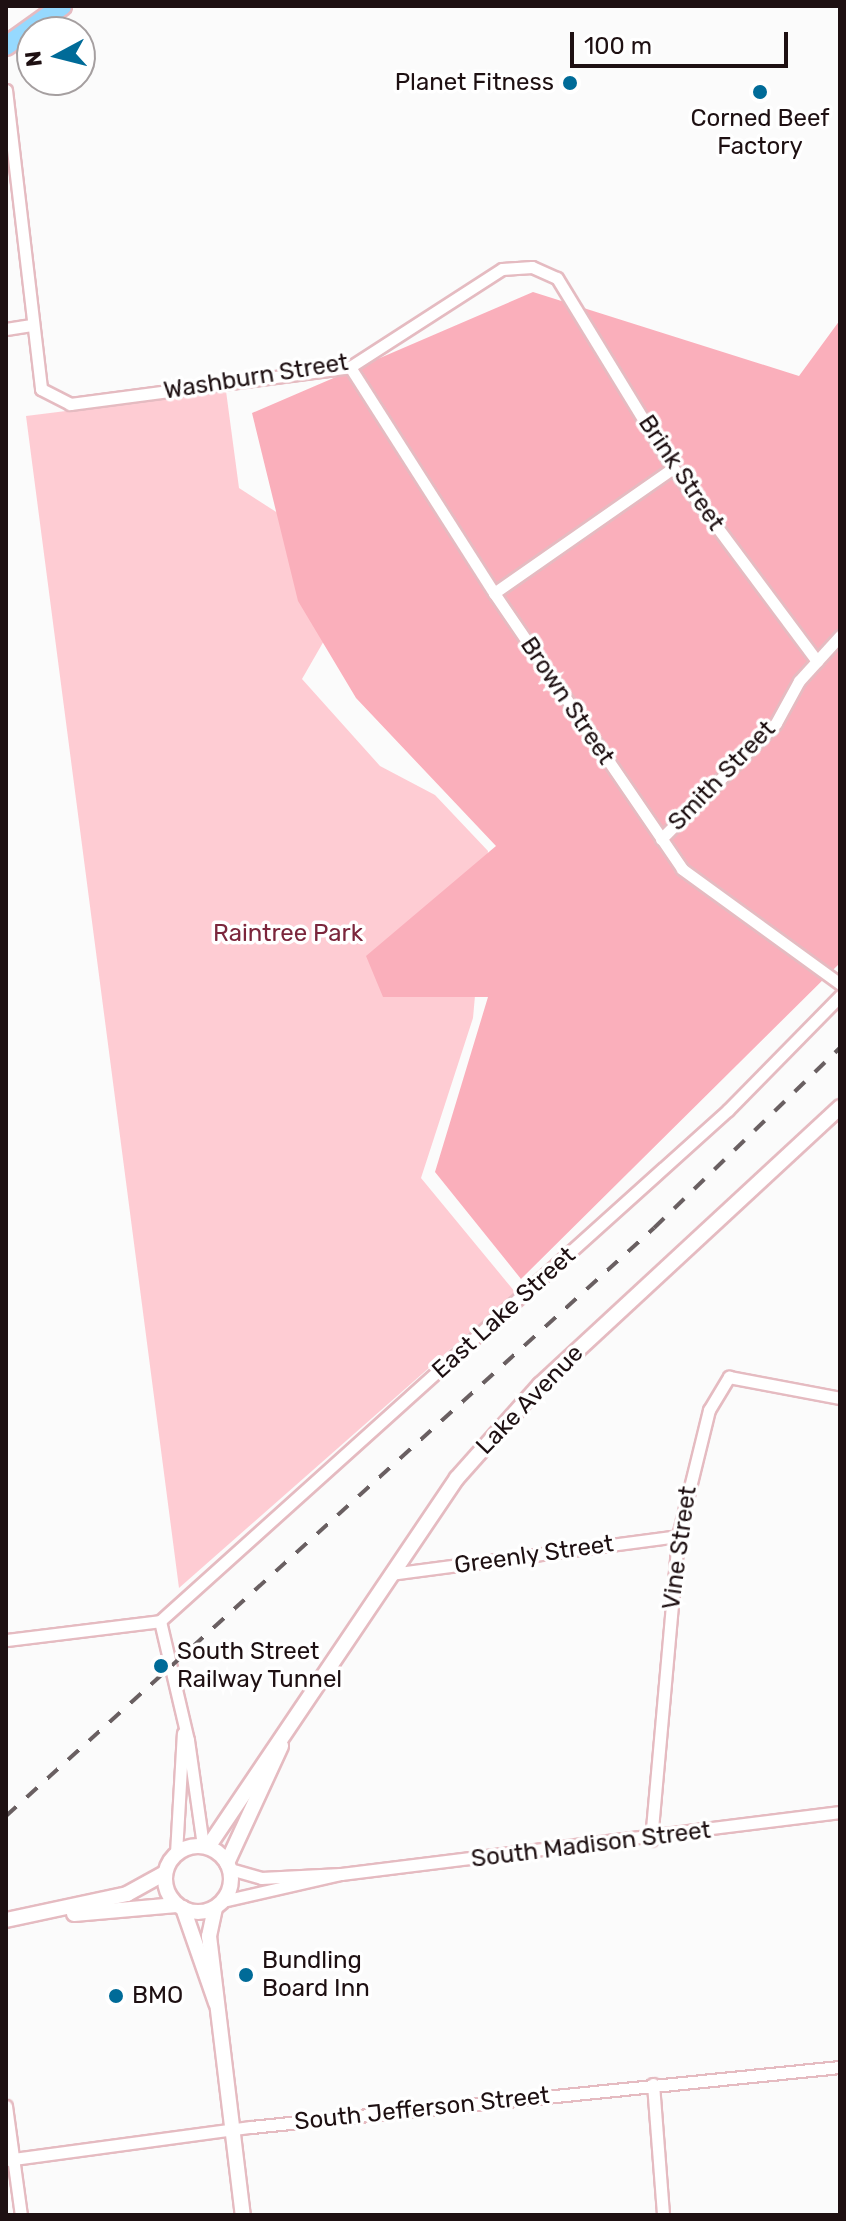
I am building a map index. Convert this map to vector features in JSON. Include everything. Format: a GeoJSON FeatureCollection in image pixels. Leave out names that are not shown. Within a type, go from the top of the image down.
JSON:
{"type":"FeatureCollection","features":[{"type":"Feature","properties":{"kind":"main road"},"geometry":{"type":"LineString","coordinates":[[6,46],[62,6]]}},
{"type":"Feature","properties":{"kind":"street"},"geometry":{"type":"LineString","coordinates":[[6,90],[30,325],[6,329]]}},
{"type":"Feature","properties":{"kind":"street","name":"Washburn Street"},"geometry":{"type":"LineString","coordinates":[[30,325],[41,389],[70,404],[350,367],[502,269],[532,267],[557,278]]}},
{"type":"Feature","properties":{"kind":"street","name":"Brink Street"},"geometry":{"type":"LineString","coordinates":[[557,278],[673,468],[817,661]]}},
{"type":"Feature","properties":{"kind":"street","name":"Brown Street"},"geometry":{"type":"LineString","coordinates":[[350,367],[494,593],[682,869],[840,984]]}},
{"type":"Feature","properties":{"kind":"street"},"geometry":{"type":"LineString","coordinates":[[494,593],[673,468]]}},
{"type":"Feature","properties":{"kind":"street","name":"Smith Street"},"geometry":{"type":"LineString","coordinates":[[661,839],[776,723],[817,661],[840,636]]}},
{"type":"Feature","properties":{"kind":"street","name":"East Lake Street"},"geometry":{"type":"LineString","coordinates":[[160,1621],[728,1110],[840,996]]}},
{"type":"Feature","properties":{"kind":"street","name":"Lake Avenue"},"geometry":{"type":"LineString","coordinates":[[206,1846],[281,1746],[390,1574],[457,1478],[515,1412],[840,1107]]}},
{"type":"Feature","properties":{"kind":"street","name":"Vine Street"},"geometry":{"type":"LineString","coordinates":[[651,1840],[678,1536],[709,1410],[729,1377],[840,1398]]}},
{"type":"Feature","properties":{"kind":"street","name":"Greenly Street"},"geometry":{"type":"LineString","coordinates":[[390,1574],[678,1536]]}},
{"type":"Feature","properties":{"kind":"street"},"geometry":{"type":"LineString","coordinates":[[6,1640],[160,1621],[206,1846],[229,1866],[209,1936],[220,1993],[216,2003]]}},
{"type":"Feature","properties":{"kind":"street"},"geometry":{"type":"LineString","coordinates":[[54,1913],[127,1894],[165,1873],[176,1853],[183,1733]]}},
{"type":"Feature","properties":{"kind":"street","name":"Lake Avenue"},"geometry":{"type":"LineString","coordinates":[[229,1866],[281,1746]]}},
{"type":"Feature","properties":{"kind":"street","name":"South Madison Street"},"geometry":{"type":"LineString","coordinates":[[229,1866],[261,1878],[341,1874],[651,1840],[840,1812]]}},
{"type":"Feature","properties":{"kind":"street"},"geometry":{"type":"LineString","coordinates":[[176,1853],[206,1846]]}},
{"type":"Feature","properties":{"kind":"street"},"geometry":{"type":"LineString","coordinates":[[165,1873],[216,2003],[243,2215]]}},
{"type":"Feature","properties":{"kind":"street","name":"South Madison Street"},"geometry":{"type":"LineString","coordinates":[[219,1904],[341,1874]]}},
{"type":"Feature","properties":{"kind":"street"},"geometry":{"type":"LineString","coordinates":[[6,1920],[54,1913],[219,1904]]}},
{"type":"Feature","properties":{"kind":"street","name":"South Jefferson Street"},"geometry":{"type":"LineString","coordinates":[[10,2159],[233,2129],[840,2067]]}},
{"type":"Feature","properties":{"kind":"street"},"geometry":{"type":"LineString","coordinates":[[653,2084],[663,2215]]}},
{"type":"Feature","properties":{"kind":"street"},"geometry":{"type":"LineString","coordinates":[[6,2106],[10,2159],[21,2215]]}},
{"type":"Feature","properties":{"kind":"green space","name":"Raintree Park"},"geometry":{"type":"Polygon","coordinates":[[[226,391],[239,488],[315,537],[344,606],[302,679],[380,766],[435,795],[488,851],[473,1018],[421,1178],[515,1292],[179,1588],[26,416],[226,391]]]}},
{"type":"Feature","properties":{"kind":"shaded area"},"geometry":{"type":"Polygon","coordinates":[[[533,292],[799,376],[840,320],[840,963],[521,1279],[435,1172],[488,997],[383,997],[366,956],[496,846],[356,698],[298,601],[252,413],[533,292]]]}},
{"type":"Feature","properties":{"kind":"railway"},"geometry":{"type":"LineString","coordinates":[[6,1816],[654,1228],[840,1048]]}},
{"type":"Feature","properties":{"kind":"place","name":"Planet Fitness"},"geometry":{"type":"Point","coordinates":[570,83]}},
{"type":"Feature","properties":{"kind":"place","name":"Corned Beef Factory"},"geometry":{"type":"Point","coordinates":[760,92]}},
{"type":"Feature","properties":{"kind":"place","name":"South Street Railway Tunnel"},"geometry":{"type":"Point","coordinates":[161,1666]}},
{"type":"Feature","properties":{"kind":"place","name":"Bundling Board Inn"},"geometry":{"type":"Point","coordinates":[246,1975]}},
{"type":"Feature","properties":{"kind":"place","name":"BMO"},"geometry":{"type":"Point","coordinates":[116,1996]}}]}
